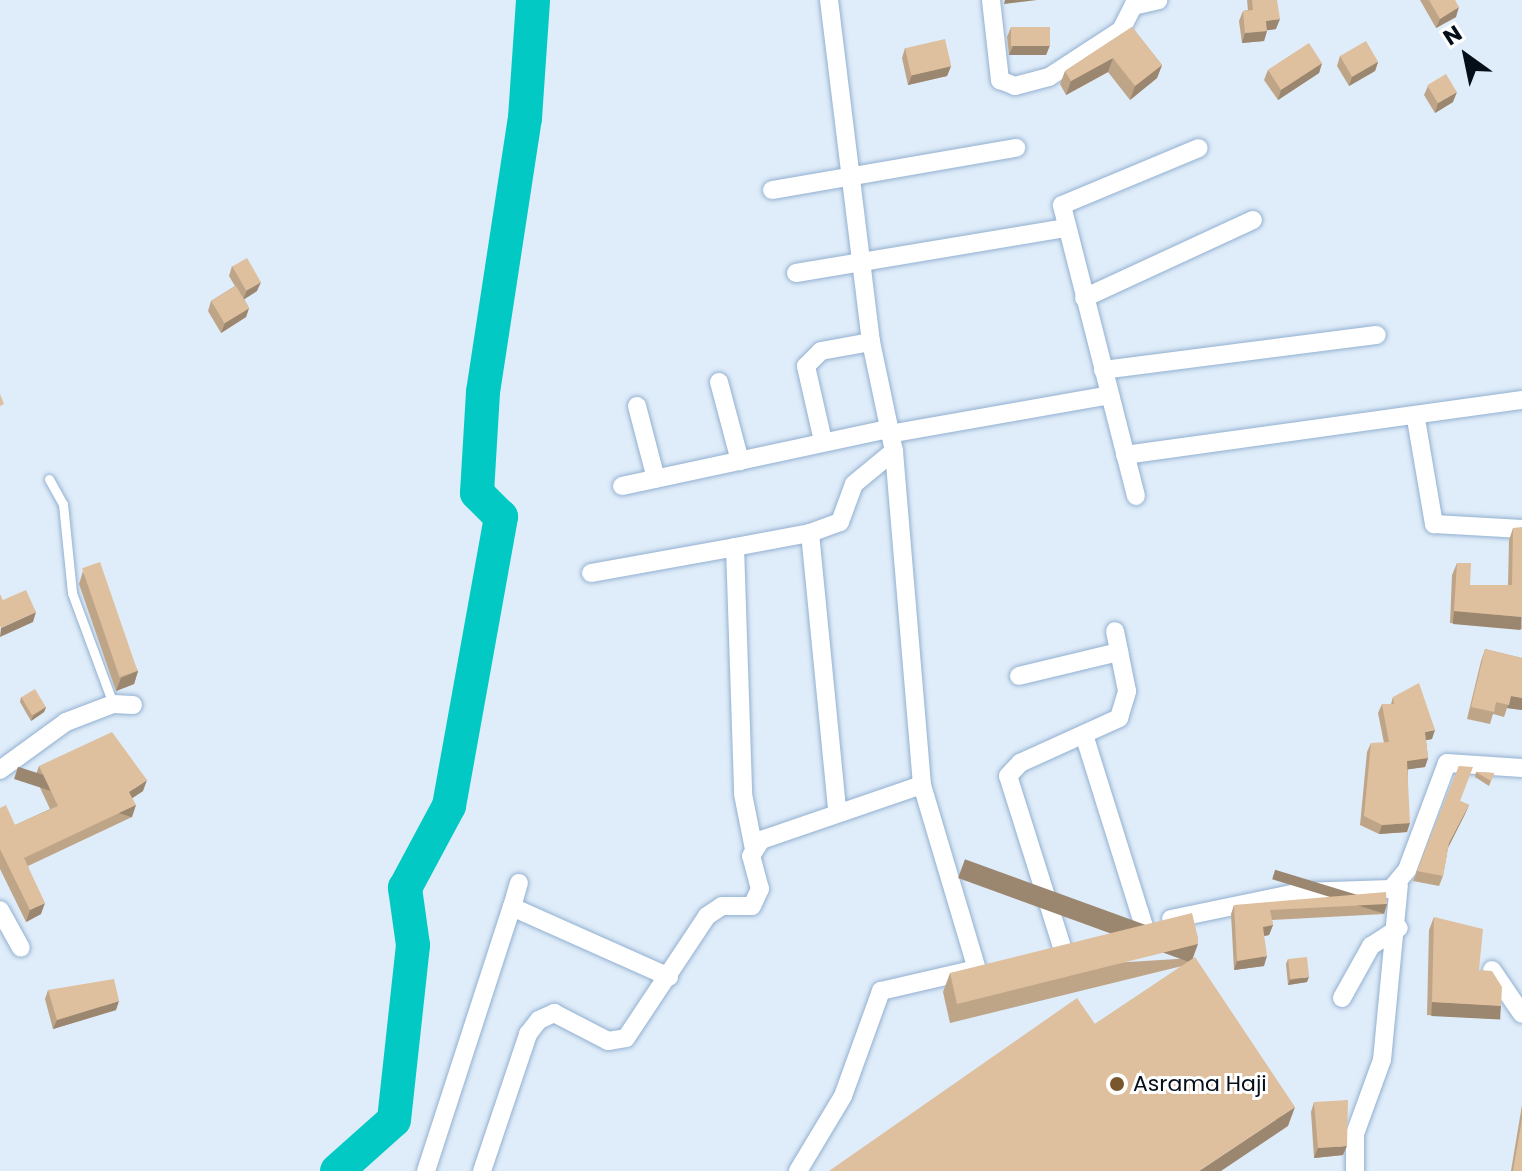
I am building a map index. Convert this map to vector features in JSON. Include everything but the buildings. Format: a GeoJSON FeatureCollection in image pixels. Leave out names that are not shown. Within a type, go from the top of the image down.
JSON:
{"type":"FeatureCollection","features":[{"type":"Feature","properties":{"kind":"street"},"geometry":{"type":"LineString","coordinates":[[829,0],[848,176],[871,342],[890,438],[922,785],[977,969]]}},
{"type":"Feature","properties":{"kind":"street"},"geometry":{"type":"LineString","coordinates":[[991,0],[1000,80],[1015,86],[1049,77],[1121,30],[1133,6],[1158,0]]}},
{"type":"Feature","properties":{"kind":"street"},"geometry":{"type":"LineString","coordinates":[[772,190],[1016,148]]}},
{"type":"Feature","properties":{"kind":"street"},"geometry":{"type":"LineString","coordinates":[[1136,496],[1062,205],[1199,148]]}},
{"type":"Feature","properties":{"kind":"street"},"geometry":{"type":"LineString","coordinates":[[1084,298],[1253,220]]}},
{"type":"Feature","properties":{"kind":"street"},"geometry":{"type":"LineString","coordinates":[[796,273],[1066,228]]}},
{"type":"Feature","properties":{"kind":"street"},"geometry":{"type":"LineString","coordinates":[[1103,370],[1377,335]]}},
{"type":"Feature","properties":{"kind":"street"},"geometry":{"type":"LineString","coordinates":[[823,441],[810,357],[871,342]]}},
{"type":"Feature","properties":{"kind":"street"},"geometry":{"type":"LineString","coordinates":[[719,382],[740,461]]}},
{"type":"Feature","properties":{"kind":"street"},"geometry":{"type":"LineString","coordinates":[[622,486],[823,441],[890,438],[1110,395]]}},
{"type":"Feature","properties":{"kind":"street"},"geometry":{"type":"LineString","coordinates":[[1125,455],[1416,419],[1522,400]]}},
{"type":"Feature","properties":{"kind":"street"},"geometry":{"type":"LineString","coordinates":[[637,406],[656,479]]}},
{"type":"Feature","properties":{"kind":"street"},"geometry":{"type":"LineString","coordinates":[[1416,419],[1434,524],[1522,529]]}},
{"type":"Feature","properties":{"kind":"street"},"geometry":{"type":"LineString","coordinates":[[591,573],[810,533],[840,522],[854,484],[890,438]]}},
{"type":"Feature","properties":{"kind":"street"},"geometry":{"type":"LineString","coordinates":[[810,533],[837,810]]}},
{"type":"Feature","properties":{"kind":"street"},"geometry":{"type":"LineString","coordinates":[[482,1171],[533,1026],[554,1013],[620,1041],[669,977],[714,910],[752,906],[760,889],[743,794],[735,547]]}},
{"type":"Feature","properties":{"kind":"street"},"geometry":{"type":"LineString","coordinates":[[1062,947],[1008,776],[1020,763],[1112,726],[1122,711],[1127,691],[1115,631]]}},
{"type":"Feature","properties":{"kind":"street"},"geometry":{"type":"LineString","coordinates":[[1019,676],[1119,652]]}},
{"type":"Feature","properties":{"kind":"street"},"geometry":{"type":"LineString","coordinates":[[0,770],[51,731],[113,704],[133,705]]}},
{"type":"Feature","properties":{"kind":"street"},"geometry":{"type":"LineString","coordinates":[[1085,738],[1144,926]]}},
{"type":"Feature","properties":{"kind":"street"},"geometry":{"type":"LineString","coordinates":[[1355,1171],[1355,1134],[1382,1060],[1399,928],[1399,885],[1447,763],[1522,768]]}},
{"type":"Feature","properties":{"kind":"street"},"geometry":{"type":"LineString","coordinates":[[754,849],[769,833],[922,785]]}},
{"type":"Feature","properties":{"kind":"street"},"geometry":{"type":"LineString","coordinates":[[426,1171],[519,883]]}},
{"type":"Feature","properties":{"kind":"street"},"geometry":{"type":"LineString","coordinates":[[1117,933],[1231,902],[1399,885]]}},
{"type":"Feature","properties":{"kind":"street"},"geometry":{"type":"LineString","coordinates":[[512,907],[669,977]]}},
{"type":"Feature","properties":{"kind":"street"},"geometry":{"type":"LineString","coordinates":[[0,910],[21,948]]}},
{"type":"Feature","properties":{"kind":"street"},"geometry":{"type":"LineString","coordinates":[[1342,998],[1371,946],[1399,928]]}},
{"type":"Feature","properties":{"kind":"street"},"geometry":{"type":"LineString","coordinates":[[1034,955],[1090,940]]}},
{"type":"Feature","properties":{"kind":"street"},"geometry":{"type":"LineString","coordinates":[[798,1171],[843,1096],[881,991],[1005,962]]}},
{"type":"Feature","properties":{"kind":"street"},"geometry":{"type":"LineString","coordinates":[[1492,970],[1522,1014]]}},
{"type":"Feature","properties":{"kind":"lane"},"geometry":{"type":"LineString","coordinates":[[49,479],[63,504],[72,593],[113,704]]}},
{"type":"Feature","properties":{"kind":"waterway"},"geometry":{"type":"LineString","coordinates":[[337,1171],[394,1120],[413,945],[405,888],[449,806],[501,517],[477,493],[483,392],[525,118],[533,0]]}},
{"type":"Feature","properties":{"kind":"place","name":"Asrama Haji"},"geometry":{"type":"Point","coordinates":[1117,1084]}}]}
